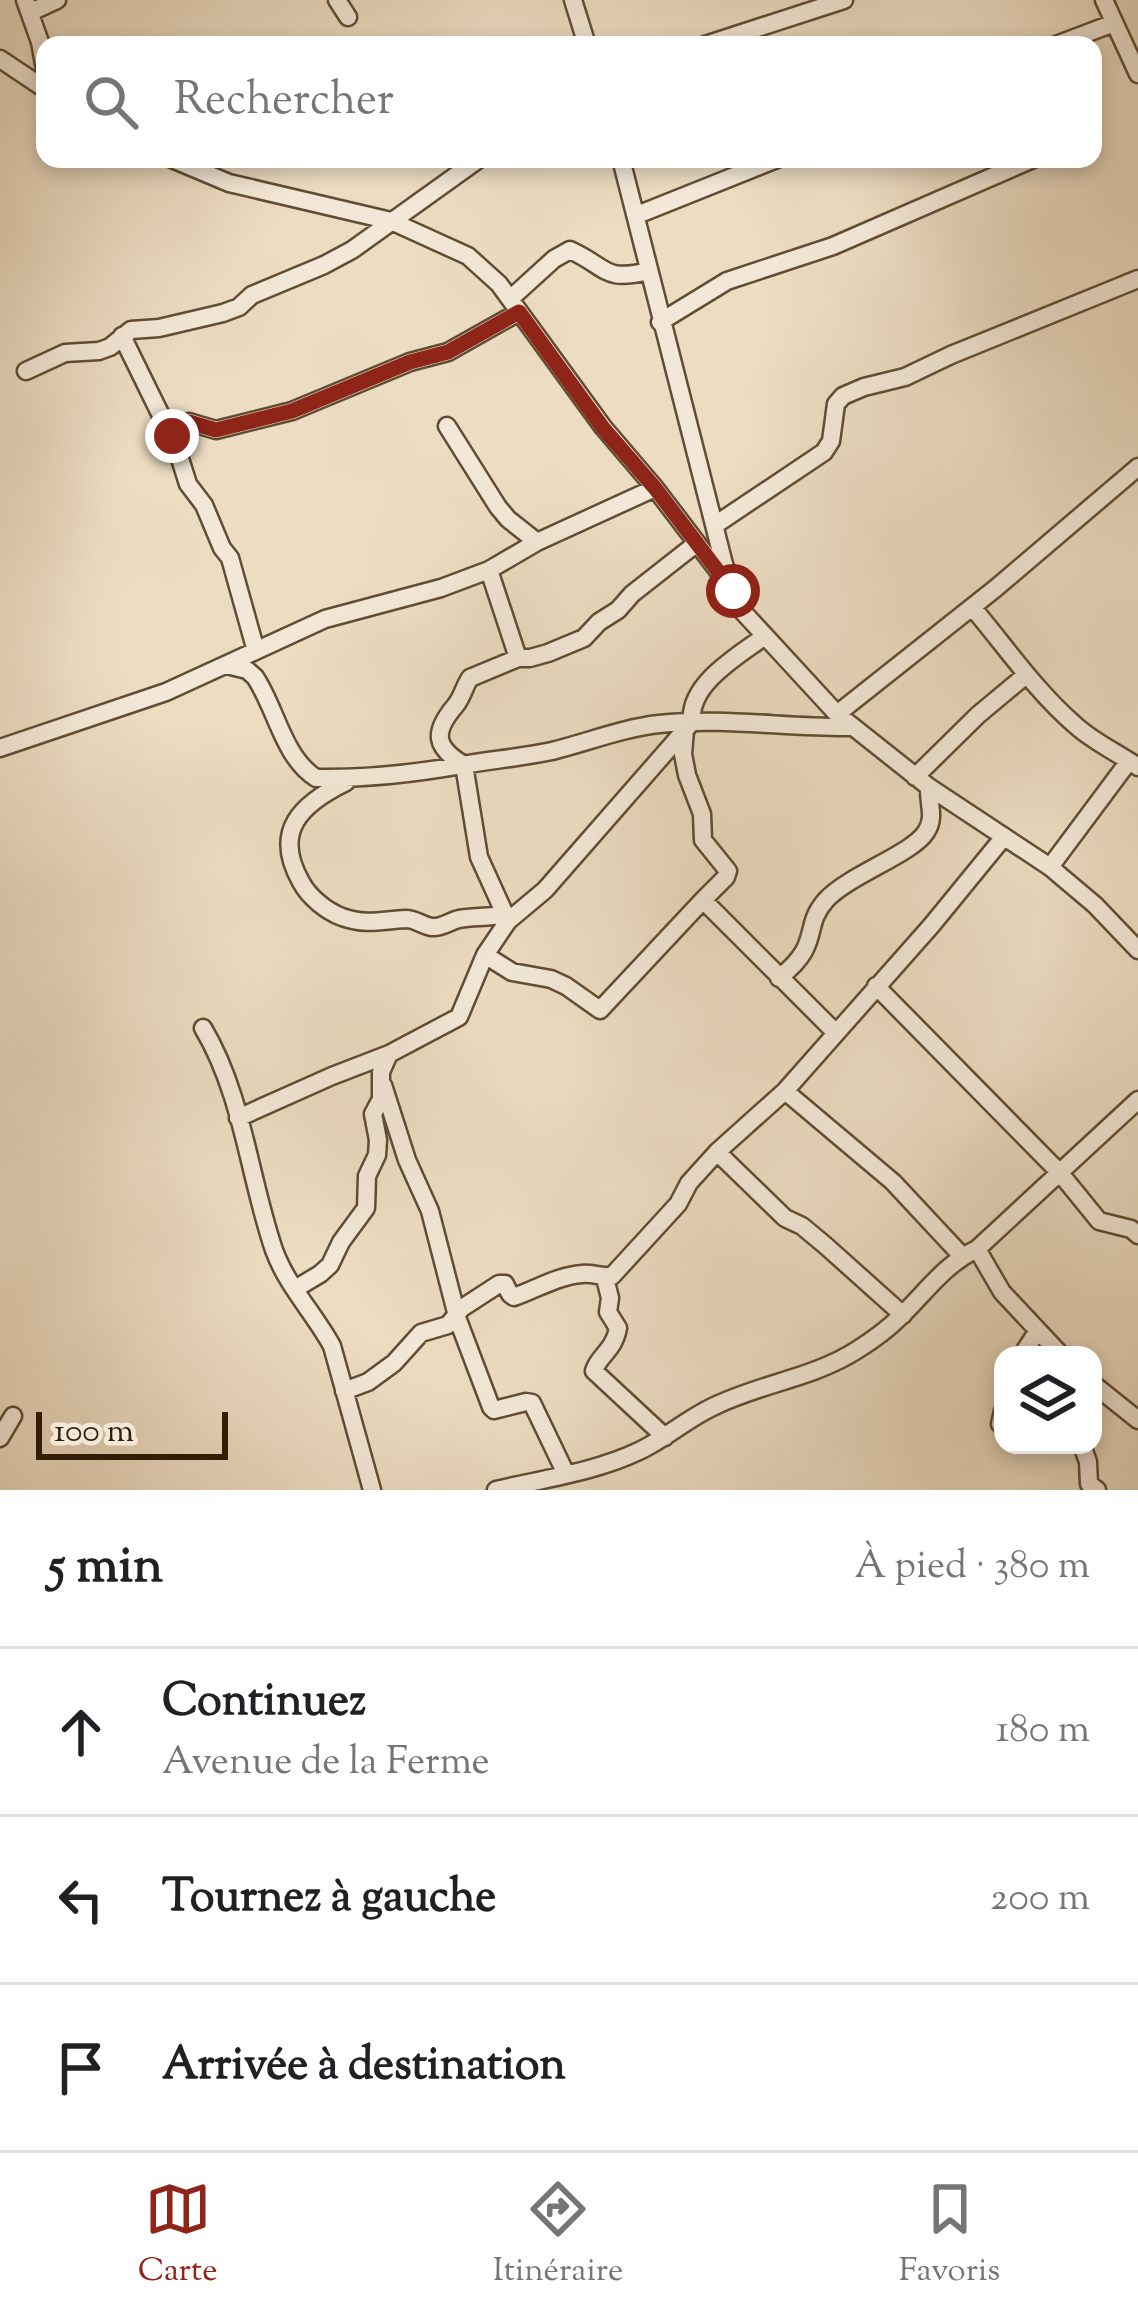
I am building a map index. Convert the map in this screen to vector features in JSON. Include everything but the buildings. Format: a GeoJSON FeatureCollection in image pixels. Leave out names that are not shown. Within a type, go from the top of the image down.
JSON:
{"type":"FeatureCollection","features":[{"type":"Feature","properties":{"kind":"street"},"geometry":{"type":"LineString","coordinates":[[38,36],[28,6],[57,0]]}},
{"type":"Feature","properties":{"kind":"street"},"geometry":{"type":"LineString","coordinates":[[337,0],[348,17]]}},
{"type":"Feature","properties":{"kind":"street"},"geometry":{"type":"LineString","coordinates":[[573,0],[584,36]]}},
{"type":"Feature","properties":{"kind":"street"},"geometry":{"type":"LineString","coordinates":[[733,36],[844,0]]}},
{"type":"Feature","properties":{"kind":"street"},"geometry":{"type":"LineString","coordinates":[[1104,0],[1138,74]]}},
{"type":"Feature","properties":{"kind":"street"},"geometry":{"type":"LineString","coordinates":[[1080,36],[1114,23]]}},
{"type":"Feature","properties":{"kind":"street"},"geometry":{"type":"LineString","coordinates":[[0,59],[36,83]]}},
{"type":"Feature","properties":{"kind":"street"},"geometry":{"type":"LineString","coordinates":[[193,168],[229,183],[391,221],[468,256],[499,284],[603,428],[733,591]]}},
{"type":"Feature","properties":{"kind":"street"},"geometry":{"type":"LineString","coordinates":[[26,371],[65,353],[110,347],[131,331],[224,314],[251,296],[352,250],[466,168]]}},
{"type":"Feature","properties":{"kind":"street"},"geometry":{"type":"LineString","coordinates":[[624,168],[660,322],[733,591],[743,612],[851,727],[922,782],[1050,867],[1095,904],[1138,950]]}},
{"type":"Feature","properties":{"kind":"street"},"geometry":{"type":"LineString","coordinates":[[637,215],[754,168]]}},
{"type":"Feature","properties":{"kind":"street"},"geometry":{"type":"LineString","coordinates":[[660,322],[727,281],[832,246],[1012,168]]}},
{"type":"Feature","properties":{"kind":"street"},"geometry":{"type":"LineString","coordinates":[[172,436],[178,426],[189,422],[216,430],[292,411],[410,362],[448,352],[515,305],[554,259],[571,250],[621,278],[649,271]]}},
{"type":"Feature","properties":{"kind":"street"},"geometry":{"type":"LineString","coordinates":[[715,525],[824,452],[842,396],[905,377],[1138,279]]}},
{"type":"Feature","properties":{"kind":"street"},"geometry":{"type":"LineString","coordinates":[[122,336],[172,436],[188,484],[204,505],[230,559],[256,651]]}},
{"type":"Feature","properties":{"kind":"street"},"geometry":{"type":"LineString","coordinates":[[447,426],[508,519],[537,542]]}},
{"type":"Feature","properties":{"kind":"street"},"geometry":{"type":"LineString","coordinates":[[837,714],[1138,467]]}},
{"type":"Feature","properties":{"kind":"street"},"geometry":{"type":"LineString","coordinates":[[0,748],[166,692],[325,619],[489,570],[537,542],[655,488]]}},
{"type":"Feature","properties":{"kind":"street"},"geometry":{"type":"LineString","coordinates":[[506,917],[479,857],[464,765],[449,756],[440,741],[442,721],[470,679],[584,638],[697,543]]}},
{"type":"Feature","properties":{"kind":"street"},"geometry":{"type":"LineString","coordinates":[[489,570],[518,658]]}},
{"type":"Feature","properties":{"kind":"street"},"geometry":{"type":"LineString","coordinates":[[972,607],[1071,722],[1134,764],[1050,867]]}},
{"type":"Feature","properties":{"kind":"street"},"geometry":{"type":"LineString","coordinates":[[485,956],[512,971],[566,986],[600,1010],[726,877],[728,871],[703,840],[703,814],[687,775],[683,754],[690,710],[694,697],[765,636]]}},
{"type":"Feature","properties":{"kind":"street"},"geometry":{"type":"LineString","coordinates":[[226,665],[255,676],[287,742],[316,778],[400,777],[537,754],[633,728],[739,721],[851,727]]}},
{"type":"Feature","properties":{"kind":"street"},"geometry":{"type":"LineString","coordinates":[[922,782],[978,715],[1025,674]]}},
{"type":"Feature","properties":{"kind":"street"},"geometry":{"type":"LineString","coordinates":[[238,1118],[389,1054],[459,1017],[506,917],[545,890],[688,726]]}},
{"type":"Feature","properties":{"kind":"street"},"geometry":{"type":"LineString","coordinates":[[355,777],[316,796],[299,814],[291,832],[291,865],[306,891],[333,913],[363,922],[409,919],[430,927],[466,918],[506,917]]}},
{"type":"Feature","properties":{"kind":"street"},"geometry":{"type":"LineString","coordinates":[[779,979],[804,952],[810,927],[826,900],[920,839],[932,819],[922,782]]}},
{"type":"Feature","properties":{"kind":"street"},"geometry":{"type":"LineString","coordinates":[[344,1391],[368,1382],[422,1333],[448,1325],[462,1307],[499,1284],[505,1284],[514,1297],[556,1279],[589,1273],[613,1276],[678,1204],[689,1183],[785,1091],[1004,838]]}},
{"type":"Feature","properties":{"kind":"street"},"geometry":{"type":"LineString","coordinates":[[703,900],[836,1033]]}},
{"type":"Feature","properties":{"kind":"street"},"geometry":{"type":"LineString","coordinates":[[876,986],[1060,1173],[1099,1221],[1138,1235]]}},
{"type":"Feature","properties":{"kind":"street"},"geometry":{"type":"LineString","coordinates":[[203,1028],[238,1118],[282,1269],[332,1346],[372,1490]]}},
{"type":"Feature","properties":{"kind":"street"},"geometry":{"type":"LineString","coordinates":[[296,1289],[330,1265],[340,1242],[366,1208],[367,1176],[378,1140],[373,1114],[381,1099],[381,1072],[389,1054]]}},
{"type":"Feature","properties":{"kind":"street"},"geometry":{"type":"LineString","coordinates":[[382,1085],[430,1211],[457,1314],[492,1409],[532,1403],[566,1474]]}},
{"type":"Feature","properties":{"kind":"street"},"geometry":{"type":"LineString","coordinates":[[785,1091],[970,1253],[1035,1340]]}},
{"type":"Feature","properties":{"kind":"street"},"geometry":{"type":"LineString","coordinates":[[496,1490],[616,1460],[642,1450],[716,1405],[839,1360],[883,1332],[940,1275],[1138,1100]]}},
{"type":"Feature","properties":{"kind":"street"},"geometry":{"type":"LineString","coordinates":[[717,1152],[785,1218],[802,1226],[902,1315]]}},
{"type":"Feature","properties":{"kind":"street"},"geometry":{"type":"LineString","coordinates":[[604,1278],[610,1298],[608,1312],[618,1328],[609,1353],[594,1371],[664,1437]]}},
{"type":"Feature","properties":{"kind":"street"},"geometry":{"type":"LineString","coordinates":[[1102,1391],[1138,1420]]}},
{"type":"Feature","properties":{"kind":"street"},"geometry":{"type":"LineString","coordinates":[[0,1438],[13,1416]]}},
{"type":"Feature","properties":{"kind":"street"},"geometry":{"type":"LineString","coordinates":[[1085,1454],[1089,1484],[1096,1490]]}},
{"type":"Feature","properties":{"kind":"route"},"geometry":{"type":"LineString","coordinates":[[172,436],[178,426],[189,422],[216,430],[292,411],[410,362],[448,352],[519,312],[603,428],[733,591]]}}]}
